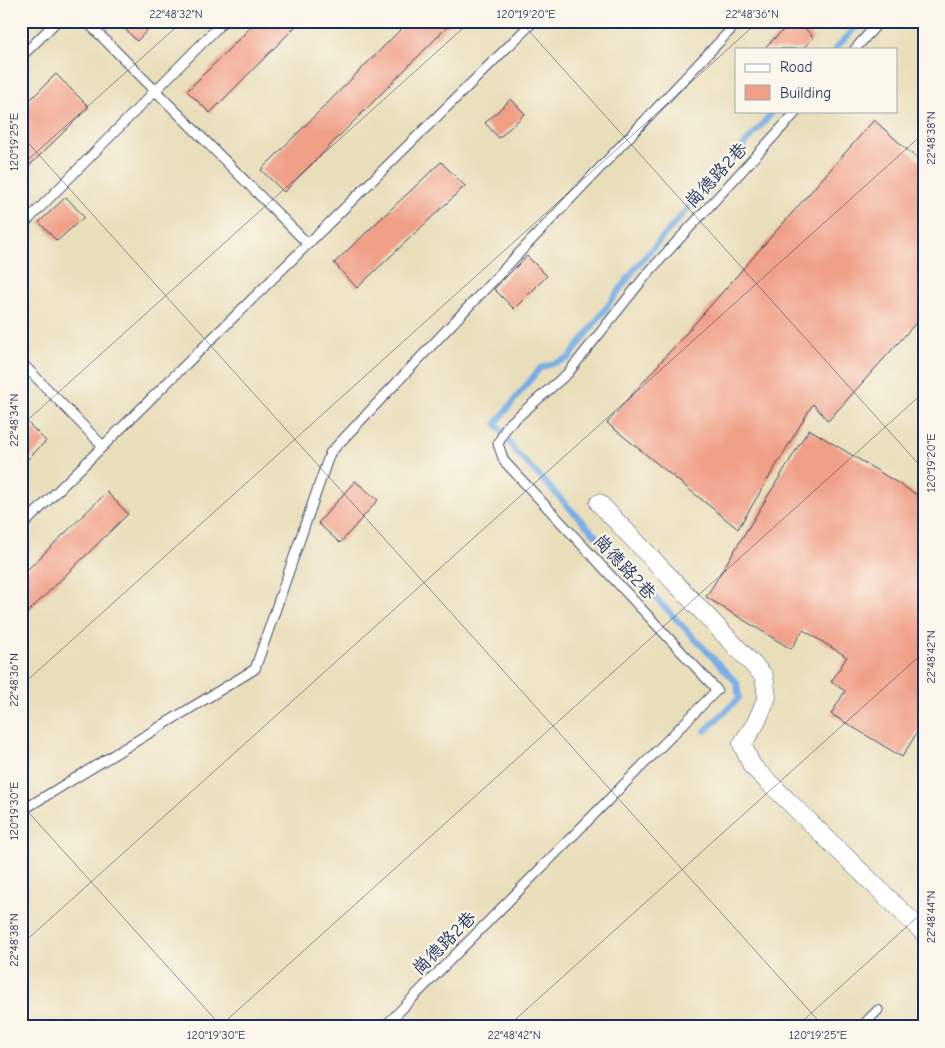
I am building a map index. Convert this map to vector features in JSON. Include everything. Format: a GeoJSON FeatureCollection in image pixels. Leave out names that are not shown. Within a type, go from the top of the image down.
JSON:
{"type":"FeatureCollection","features":[{"type":"Feature","properties":{"kind":"street"},"geometry":{"type":"LineString","coordinates":[[599,503],[764,676],[767,697],[756,723],[742,744],[752,766],[923,931]]}},
{"type":"Feature","properties":{"kind":"lane"},"geometry":{"type":"LineString","coordinates":[[21,57],[57,21]]}},
{"type":"Feature","properties":{"kind":"lane"},"geometry":{"type":"LineString","coordinates":[[86,21],[308,244]]}},
{"type":"Feature","properties":{"kind":"lane"},"geometry":{"type":"LineString","coordinates":[[21,227],[224,21]]}},
{"type":"Feature","properties":{"kind":"lane"},"geometry":{"type":"LineString","coordinates":[[21,527],[534,21]]}},
{"type":"Feature","properties":{"kind":"lane"},"geometry":{"type":"LineString","coordinates":[[21,811],[255,669],[330,453],[739,21]]}},
{"type":"Feature","properties":{"kind":"lane"},"geometry":{"type":"LineString","coordinates":[[856,48],[880,21]]}},
{"type":"Feature","properties":{"kind":"lane","name":"崗德路2巷"},"geometry":{"type":"LineString","coordinates":[[384,1027],[717,690],[504,461],[498,444],[507,426],[568,373],[647,274],[796,112]]}},
{"type":"Feature","properties":{"kind":"lane"},"geometry":{"type":"LineString","coordinates":[[21,362],[104,446]]}},
{"type":"Feature","properties":{"kind":"lane"},"geometry":{"type":"LineString","coordinates":[[861,1027],[878,1010]]}},
{"type":"Feature","properties":{"kind":"building"},"geometry":{"type":"Polygon","coordinates":[[[117,21],[156,21],[137,41],[117,21]]]}},
{"type":"Feature","properties":{"kind":"building"},"geometry":{"type":"Polygon","coordinates":[[[257,21],[301,21],[210,113],[187,91],[257,21]]]}},
{"type":"Feature","properties":{"kind":"building"},"geometry":{"type":"Polygon","coordinates":[[[409,21],[453,21],[284,192],[261,170],[409,21]]]}},
{"type":"Feature","properties":{"kind":"building"},"geometry":{"type":"Polygon","coordinates":[[[793,21],[798,21],[814,38],[803,48],[764,48],[793,21]]]}},
{"type":"Feature","properties":{"kind":"building"},"geometry":{"type":"Polygon","coordinates":[[[56,74],[89,107],[21,174],[21,109],[56,74]]]}},
{"type":"Feature","properties":{"kind":"building"},"geometry":{"type":"Polygon","coordinates":[[[511,99],[525,114],[499,138],[485,123],[511,99]]]}},
{"type":"Feature","properties":{"kind":"building"},"geometry":{"type":"Polygon","coordinates":[[[874,120],[924,165],[924,314],[828,421],[813,404],[738,529],[607,423],[874,120]]]}},
{"type":"Feature","properties":{"kind":"building"},"geometry":{"type":"Polygon","coordinates":[[[441,162],[465,186],[357,288],[334,263],[441,162]]]}},
{"type":"Feature","properties":{"kind":"building"},"geometry":{"type":"Polygon","coordinates":[[[66,197],[84,217],[57,241],[39,222],[66,197]]]}},
{"type":"Feature","properties":{"kind":"building"},"geometry":{"type":"Polygon","coordinates":[[[527,256],[547,276],[514,309],[494,289],[527,256]]]}},
{"type":"Feature","properties":{"kind":"building"},"geometry":{"type":"Polygon","coordinates":[[[24,419],[46,441],[21,466],[21,422],[24,419]]]}},
{"type":"Feature","properties":{"kind":"building"},"geometry":{"type":"Polygon","coordinates":[[[809,429],[924,499],[924,721],[902,757],[831,714],[845,691],[831,682],[847,657],[803,630],[791,649],[706,597],[809,429]]]}},
{"type":"Feature","properties":{"kind":"building"},"geometry":{"type":"Polygon","coordinates":[[[355,481],[378,500],[340,543],[318,523],[355,481]]]}},
{"type":"Feature","properties":{"kind":"building"},"geometry":{"type":"Polygon","coordinates":[[[107,492],[128,514],[25,615],[21,612],[21,576],[107,492]]]}},
{"type":"Feature","properties":{"kind":"waterway"},"geometry":{"type":"LineString","coordinates":[[836,48],[862,21]]}},
{"type":"Feature","properties":{"kind":"waterway"},"geometry":{"type":"LineString","coordinates":[[705,731],[739,698],[737,683],[515,451],[496,423],[540,368],[569,358],[637,266],[773,112]]}}]}
